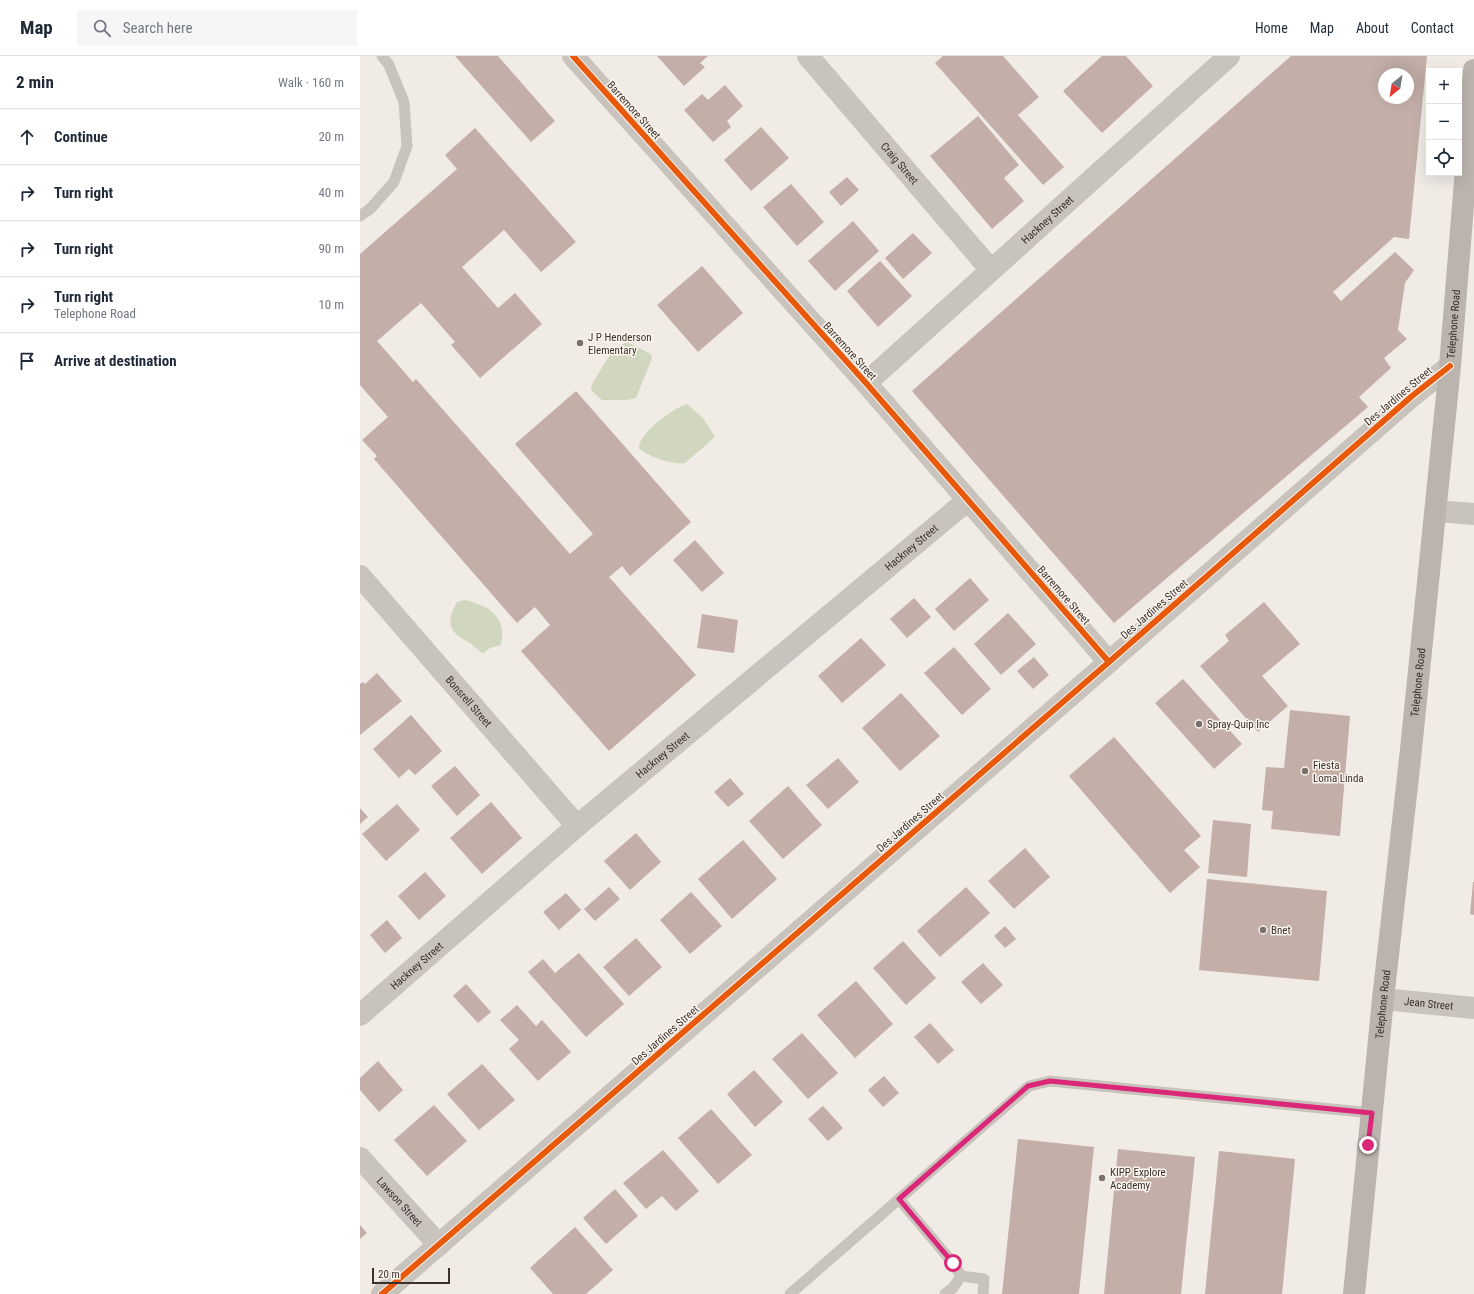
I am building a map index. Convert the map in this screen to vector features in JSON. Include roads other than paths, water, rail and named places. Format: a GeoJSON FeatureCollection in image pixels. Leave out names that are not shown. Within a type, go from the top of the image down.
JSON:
{"type":"FeatureCollection","features":[{"type":"Feature","properties":{"kind":"main road","name":"Telephone Road"},"geometry":{"type":"LineString","coordinates":[[1354,1294],[1383,999],[1436,511],[1450,366],[1474,70]]}},
{"type":"Feature","properties":{"kind":"street","name":"Barremore Street"},"geometry":{"type":"LineString","coordinates":[[573,56],[866,383],[1109,662]]}},
{"type":"Feature","properties":{"kind":"street","name":"Craig Street"},"geometry":{"type":"LineString","coordinates":[[808,56],[991,270]]}},
{"type":"Feature","properties":{"kind":"street","name":"Hackney Street"},"geometry":{"type":"LineString","coordinates":[[866,383],[1229,56]]}},
{"type":"Feature","properties":{"kind":"street","name":"Des Jardines Street"},"geometry":{"type":"LineString","coordinates":[[382,1294],[1109,662],[1406,401],[1450,366]]}},
{"type":"Feature","properties":{"kind":"street","name":"Hackney Street"},"geometry":{"type":"LineString","coordinates":[[360,1015],[577,826],[968,500]]}},
{"type":"Feature","properties":{"kind":"street"},"geometry":{"type":"LineString","coordinates":[[1436,511],[1474,514]]}},
{"type":"Feature","properties":{"kind":"street","name":"Bonsrell Street"},"geometry":{"type":"LineString","coordinates":[[360,576],[577,826]]}},
{"type":"Feature","properties":{"kind":"street","name":"Jean Street"},"geometry":{"type":"LineString","coordinates":[[1383,999],[1474,1008]]}},
{"type":"Feature","properties":{"kind":"street","name":"Lawson Street"},"geometry":{"type":"LineString","coordinates":[[360,1158],[439,1245]]}},
{"type":"Feature","properties":{"kind":"lane"},"geometry":{"type":"LineString","coordinates":[[360,216],[370,209],[394,182],[407,146],[404,102],[389,65],[382,56]]}},
{"type":"Feature","properties":{"kind":"lane"},"geometry":{"type":"LineString","coordinates":[[790,1294],[1028,1086],[1050,1081],[1372,1113]]}},
{"type":"Feature","properties":{"kind":"lane"},"geometry":{"type":"LineString","coordinates":[[899,1199],[953,1263],[960,1276]]}},
{"type":"Feature","properties":{"kind":"lane"},"geometry":{"type":"LineString","coordinates":[[945,1294],[953,1288],[960,1276]]}},
{"type":"Feature","properties":{"kind":"lane"},"geometry":{"type":"LineString","coordinates":[[960,1276],[984,1279],[983,1294]]}},
{"type":"Feature","properties":{"kind":"place","name":"J P Henderson Elementary"},"geometry":{"type":"Point","coordinates":[580,343]}},
{"type":"Feature","properties":{"kind":"place","name":"Spray-Quip Inc"},"geometry":{"type":"Point","coordinates":[1199,724]}},
{"type":"Feature","properties":{"kind":"place","name":"Fiesta Loma Linda"},"geometry":{"type":"Point","coordinates":[1305,771]}},
{"type":"Feature","properties":{"kind":"place","name":"Bnet"},"geometry":{"type":"Point","coordinates":[1263,930]}},
{"type":"Feature","properties":{"kind":"place","name":"KIPP Explore Academy"},"geometry":{"type":"Point","coordinates":[1102,1178]}}]}
